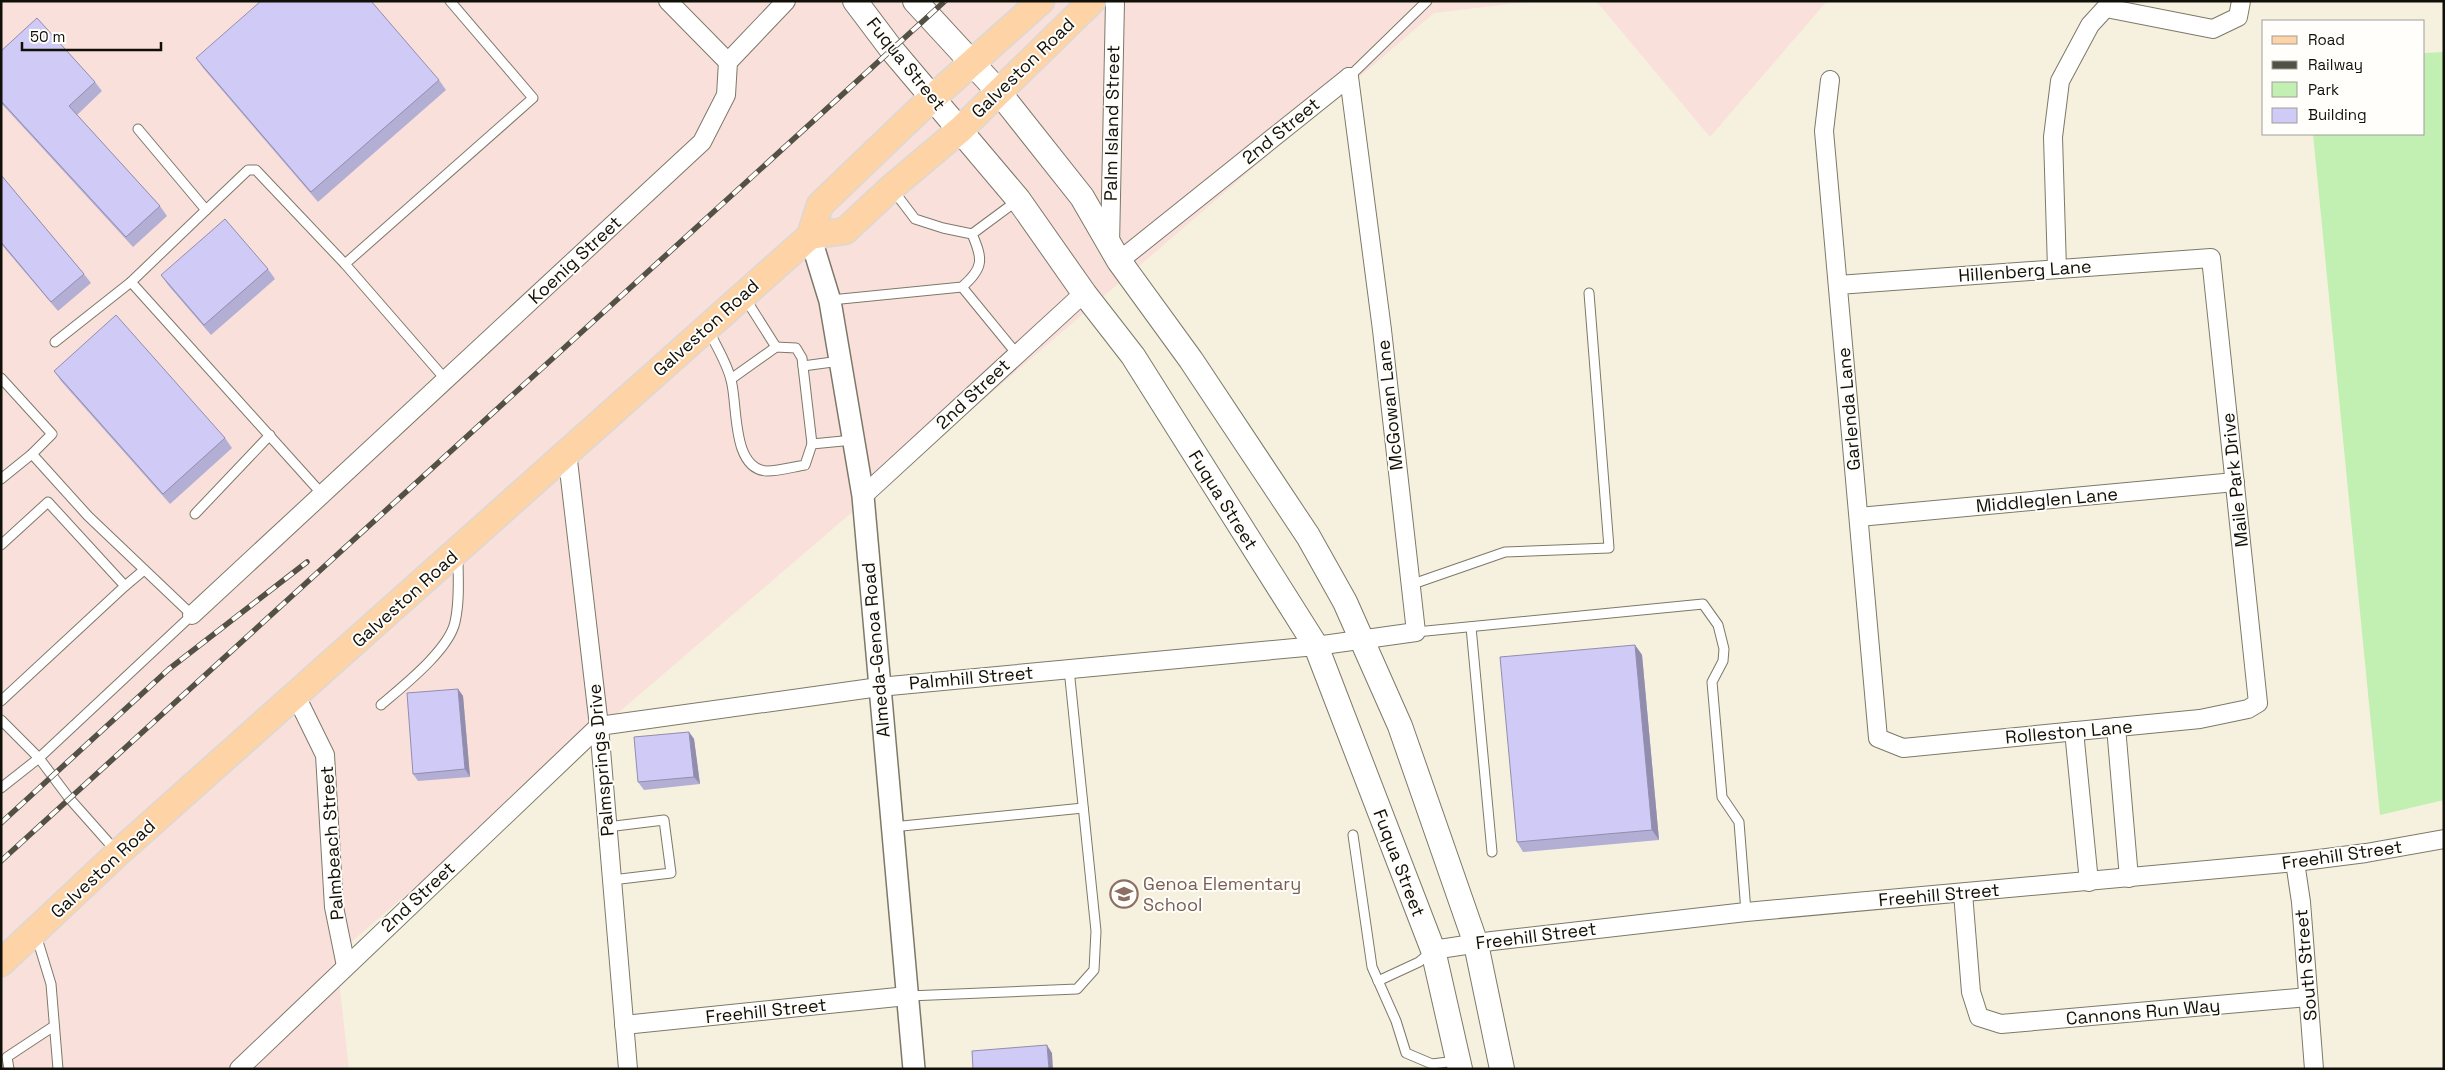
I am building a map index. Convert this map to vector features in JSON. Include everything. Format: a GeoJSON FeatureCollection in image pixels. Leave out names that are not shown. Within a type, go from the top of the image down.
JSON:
{"type":"FeatureCollection","features":[{"type":"Feature","properties":{"kind":"main road","name":"Fuqua Street"},"geometry":{"type":"LineString","coordinates":[[855,1],[892,50],[961,129],[1018,200],[1084,293],[1133,356],[1316,646],[1433,950],[1460,1065]]}},
{"type":"Feature","properties":{"kind":"main road"},"geometry":{"type":"LineString","coordinates":[[915,1],[998,91],[1082,197],[1114,253],[1191,360],[1308,536],[1346,602],[1400,726],[1476,944],[1502,1069]]}},
{"type":"Feature","properties":{"kind":"main road","name":"Galveston Road"},"geometry":{"type":"LineString","coordinates":[[1,963],[118,853],[810,236],[820,205],[1041,1]]}},
{"type":"Feature","properties":{"kind":"main road","name":"Galveston Road"},"geometry":{"type":"LineString","coordinates":[[810,236],[845,231],[891,188],[961,129],[1092,1]]}},
{"type":"Feature","properties":{"kind":"street"},"geometry":{"type":"LineString","coordinates":[[668,1],[728,62],[786,1]]}},
{"type":"Feature","properties":{"kind":"street","name":"Palm Island Street"},"geometry":{"type":"LineString","coordinates":[[1114,253],[1115,1]]}},
{"type":"Feature","properties":{"kind":"street"},"geometry":{"type":"LineString","coordinates":[[2057,269],[2053,137],[2060,81],[2090,25],[2109,5],[2213,29],[2238,17],[2241,1]]}},
{"type":"Feature","properties":{"kind":"street","name":"Koenig Street"},"geometry":{"type":"LineString","coordinates":[[192,615],[702,142],[726,95],[728,62]]}},
{"type":"Feature","properties":{"kind":"street","name":"2nd Street"},"geometry":{"type":"LineString","coordinates":[[1114,253],[1348,77]]}},
{"type":"Feature","properties":{"kind":"street","name":"McGowan Lane"},"geometry":{"type":"LineString","coordinates":[[1348,77],[1382,330],[1416,632]]}},
{"type":"Feature","properties":{"kind":"street","name":"Garlenda Lane"},"geometry":{"type":"LineString","coordinates":[[1830,80],[1824,130],[1878,738]]}},
{"type":"Feature","properties":{"kind":"street","name":"Almeda-Genoa Road"},"geometry":{"type":"LineString","coordinates":[[810,236],[830,300],[863,496],[914,1069]]}},
{"type":"Feature","properties":{"kind":"street","name":"Hillenberg Lane"},"geometry":{"type":"LineString","coordinates":[[1838,285],[2211,258]]}},
{"type":"Feature","properties":{"kind":"street","name":"Maile Park Drive"},"geometry":{"type":"LineString","coordinates":[[2211,258],[2258,703]]}},
{"type":"Feature","properties":{"kind":"street","name":"2nd Street"},"geometry":{"type":"LineString","coordinates":[[863,496],[1016,353],[1084,293]]}},
{"type":"Feature","properties":{"kind":"street","name":"Palmsprings Drive"},"geometry":{"type":"LineString","coordinates":[[567,452],[599,726],[628,1069]]}},
{"type":"Feature","properties":{"kind":"street","name":"Middleglen Lane"},"geometry":{"type":"LineString","coordinates":[[1859,517],[2235,482]]}},
{"type":"Feature","properties":{"kind":"street"},"geometry":{"type":"LineString","coordinates":[[1316,646],[1416,632]]}},
{"type":"Feature","properties":{"kind":"street","name":"Palmhill Street"},"geometry":{"type":"LineString","coordinates":[[599,726],[879,687],[1316,646]]}},
{"type":"Feature","properties":{"kind":"street","name":"Palmbeach Street"},"geometry":{"type":"LineString","coordinates":[[296,696],[325,755],[334,907],[346,966]]}},
{"type":"Feature","properties":{"kind":"street","name":"Rolleston Lane"},"geometry":{"type":"LineString","coordinates":[[1878,738],[1903,748],[2200,719],[2248,708],[2258,703]]}},
{"type":"Feature","properties":{"kind":"street","name":"2nd Street"},"geometry":{"type":"LineString","coordinates":[[239,1069],[599,726]]}},
{"type":"Feature","properties":{"kind":"street"},"geometry":{"type":"LineString","coordinates":[[2116,727],[2129,878]]}},
{"type":"Feature","properties":{"kind":"street"},"geometry":{"type":"LineString","coordinates":[[2074,732],[2089,882]]}},
{"type":"Feature","properties":{"kind":"street","name":"Freehill Street"},"geometry":{"type":"LineString","coordinates":[[1433,950],[1746,912],[2295,862],[2443,841]]}},
{"type":"Feature","properties":{"kind":"street","name":"South Street"},"geometry":{"type":"LineString","coordinates":[[2295,862],[2301,902],[2314,1069]]}},
{"type":"Feature","properties":{"kind":"street","name":"Cannons Run Way"},"geometry":{"type":"LineString","coordinates":[[1963,893],[1971,992],[1979,1017],[2001,1024],[2308,997]]}},
{"type":"Feature","properties":{"kind":"street","name":"Freehill Street"},"geometry":{"type":"LineString","coordinates":[[624,1025],[907,996]]}},
{"type":"Feature","properties":{"kind":"lane"},"geometry":{"type":"LineString","coordinates":[[345,264],[533,98],[450,1]]}},
{"type":"Feature","properties":{"kind":"lane"},"geometry":{"type":"LineString","coordinates":[[1348,77],[1427,1]]}},
{"type":"Feature","properties":{"kind":"lane"},"geometry":{"type":"LineString","coordinates":[[138,129],[206,210]]}},
{"type":"Feature","properties":{"kind":"lane"},"geometry":{"type":"LineString","coordinates":[[55,342],[131,282],[248,170],[256,170],[345,264],[446,380]]}},
{"type":"Feature","properties":{"kind":"lane"},"geometry":{"type":"LineString","coordinates":[[891,188],[915,219],[943,228],[972,234],[1018,200]]}},
{"type":"Feature","properties":{"kind":"lane"},"geometry":{"type":"LineString","coordinates":[[830,300],[962,287],[977,274],[981,255],[972,234]]}},
{"type":"Feature","properties":{"kind":"lane"},"geometry":{"type":"LineString","coordinates":[[131,282],[322,494]]}},
{"type":"Feature","properties":{"kind":"lane"},"geometry":{"type":"LineString","coordinates":[[962,287],[1016,353]]}},
{"type":"Feature","properties":{"kind":"lane"},"geometry":{"type":"LineString","coordinates":[[1410,585],[1505,552],[1609,548],[1589,293]]}},
{"type":"Feature","properties":{"kind":"lane"},"geometry":{"type":"LineString","coordinates":[[743,295],[776,347]]}},
{"type":"Feature","properties":{"kind":"lane"},"geometry":{"type":"LineString","coordinates":[[707,327],[731,379],[740,444],[746,459],[766,471],[805,465],[812,444],[802,358],[796,348],[776,347],[731,379]]}},
{"type":"Feature","properties":{"kind":"lane"},"geometry":{"type":"LineString","coordinates":[[803,366],[840,361]]}},
{"type":"Feature","properties":{"kind":"lane"},"geometry":{"type":"LineString","coordinates":[[1,378],[52,434],[32,454],[1,478]]}},
{"type":"Feature","properties":{"kind":"lane"},"geometry":{"type":"LineString","coordinates":[[195,514],[270,435]]}},
{"type":"Feature","properties":{"kind":"lane"},"geometry":{"type":"LineString","coordinates":[[812,444],[854,440]]}},
{"type":"Feature","properties":{"kind":"lane"},"geometry":{"type":"LineString","coordinates":[[1,788],[39,758],[192,615],[88,516],[32,454]]}},
{"type":"Feature","properties":{"kind":"lane"},"geometry":{"type":"LineString","coordinates":[[1,545],[48,502],[124,586]]}},
{"type":"Feature","properties":{"kind":"lane"},"geometry":{"type":"LineString","coordinates":[[382,705],[415,676],[449,637],[455,623],[459,598],[458,551]]}},
{"type":"Feature","properties":{"kind":"lane"},"geometry":{"type":"LineString","coordinates":[[1,701],[124,586],[144,570]]}},
{"type":"Feature","properties":{"kind":"lane"},"geometry":{"type":"LineString","coordinates":[[1416,632],[1703,604],[1718,626],[1724,649],[1723,661],[1712,682],[1722,797],[1739,822],[1746,912]]}},
{"type":"Feature","properties":{"kind":"lane"},"geometry":{"type":"LineString","coordinates":[[1471,627],[1492,852]]}},
{"type":"Feature","properties":{"kind":"lane"},"geometry":{"type":"LineString","coordinates":[[907,996],[1077,989],[1094,970],[1096,931],[1069,669]]}},
{"type":"Feature","properties":{"kind":"lane"},"geometry":{"type":"LineString","coordinates":[[1,720],[39,758],[69,798],[118,853]]}},
{"type":"Feature","properties":{"kind":"lane"},"geometry":{"type":"LineString","coordinates":[[892,826],[1083,808]]}},
{"type":"Feature","properties":{"kind":"lane"},"geometry":{"type":"LineString","coordinates":[[607,827],[664,820],[671,873],[612,880]]}},
{"type":"Feature","properties":{"kind":"lane"},"geometry":{"type":"LineString","coordinates":[[1353,835],[1372,967],[1396,1021],[1406,1054],[1432,1064],[1460,1065]]}},
{"type":"Feature","properties":{"kind":"lane"},"geometry":{"type":"LineString","coordinates":[[35,933],[51,984],[58,1069]]}},
{"type":"Feature","properties":{"kind":"lane"},"geometry":{"type":"LineString","coordinates":[[1378,981],[1419,962],[1433,950]]}},
{"type":"Feature","properties":{"kind":"lane"},"geometry":{"type":"LineString","coordinates":[[9,1069],[4,1059],[54,1026]]}},
{"type":"Feature","properties":{"kind":"shaded area"},"geometry":{"type":"Polygon","coordinates":[[[1,1],[1535,1],[1434,13],[336,955],[349,1069],[1,1069],[1,1]]]}},
{"type":"Feature","properties":{"kind":"shaded area"},"geometry":{"type":"Polygon","coordinates":[[[1596,1],[1827,1],[1710,137],[1596,1]]]}},
{"type":"Feature","properties":{"kind":"green space"},"geometry":{"type":"Polygon","coordinates":[[[2444,52],[2444,800],[2380,815],[2313,135],[2425,135],[2425,53],[2444,52]]]}},
{"type":"Feature","properties":{"kind":"building"},"geometry":{"type":"Polygon","coordinates":[[[261,1],[371,1],[439,80],[311,192],[196,58],[261,1]]]}},
{"type":"Feature","properties":{"kind":"building"},"geometry":{"type":"Polygon","coordinates":[[[37,18],[95,82],[69,106],[160,206],[126,237],[1,101],[1,51],[37,18]]]}},
{"type":"Feature","properties":{"kind":"building"},"geometry":{"type":"Polygon","coordinates":[[[1,175],[84,274],[51,302],[1,242],[1,175]]]}},
{"type":"Feature","properties":{"kind":"building"},"geometry":{"type":"Polygon","coordinates":[[[225,219],[268,269],[204,325],[161,275],[225,219]]]}},
{"type":"Feature","properties":{"kind":"building"},"geometry":{"type":"Polygon","coordinates":[[[116,315],[225,438],[163,494],[54,371],[116,315]]]}},
{"type":"Feature","properties":{"kind":"building"},"geometry":{"type":"Polygon","coordinates":[[[1635,645],[1652,830],[1517,842],[1500,657],[1635,645]]]}},
{"type":"Feature","properties":{"kind":"building"},"geometry":{"type":"Polygon","coordinates":[[[458,689],[465,769],[413,774],[407,693],[458,689]]]}},
{"type":"Feature","properties":{"kind":"building"},"geometry":{"type":"Polygon","coordinates":[[[689,732],[694,777],[638,782],[634,737],[689,732]]]}},
{"type":"Feature","properties":{"kind":"building"},"geometry":{"type":"Polygon","coordinates":[[[1047,1045],[1049,1069],[973,1069],[972,1051],[1047,1045]]]}},
{"type":"Feature","properties":{"kind":"railway"},"geometry":{"type":"LineString","coordinates":[[1,861],[945,1]]}},
{"type":"Feature","properties":{"kind":"railway"},"geometry":{"type":"LineString","coordinates":[[1,823],[169,669],[307,562]]}},
{"type":"Feature","properties":{"kind":"place","name":"Genoa Elementary School"},"geometry":{"type":"Point","coordinates":[1124,894]}}]}
